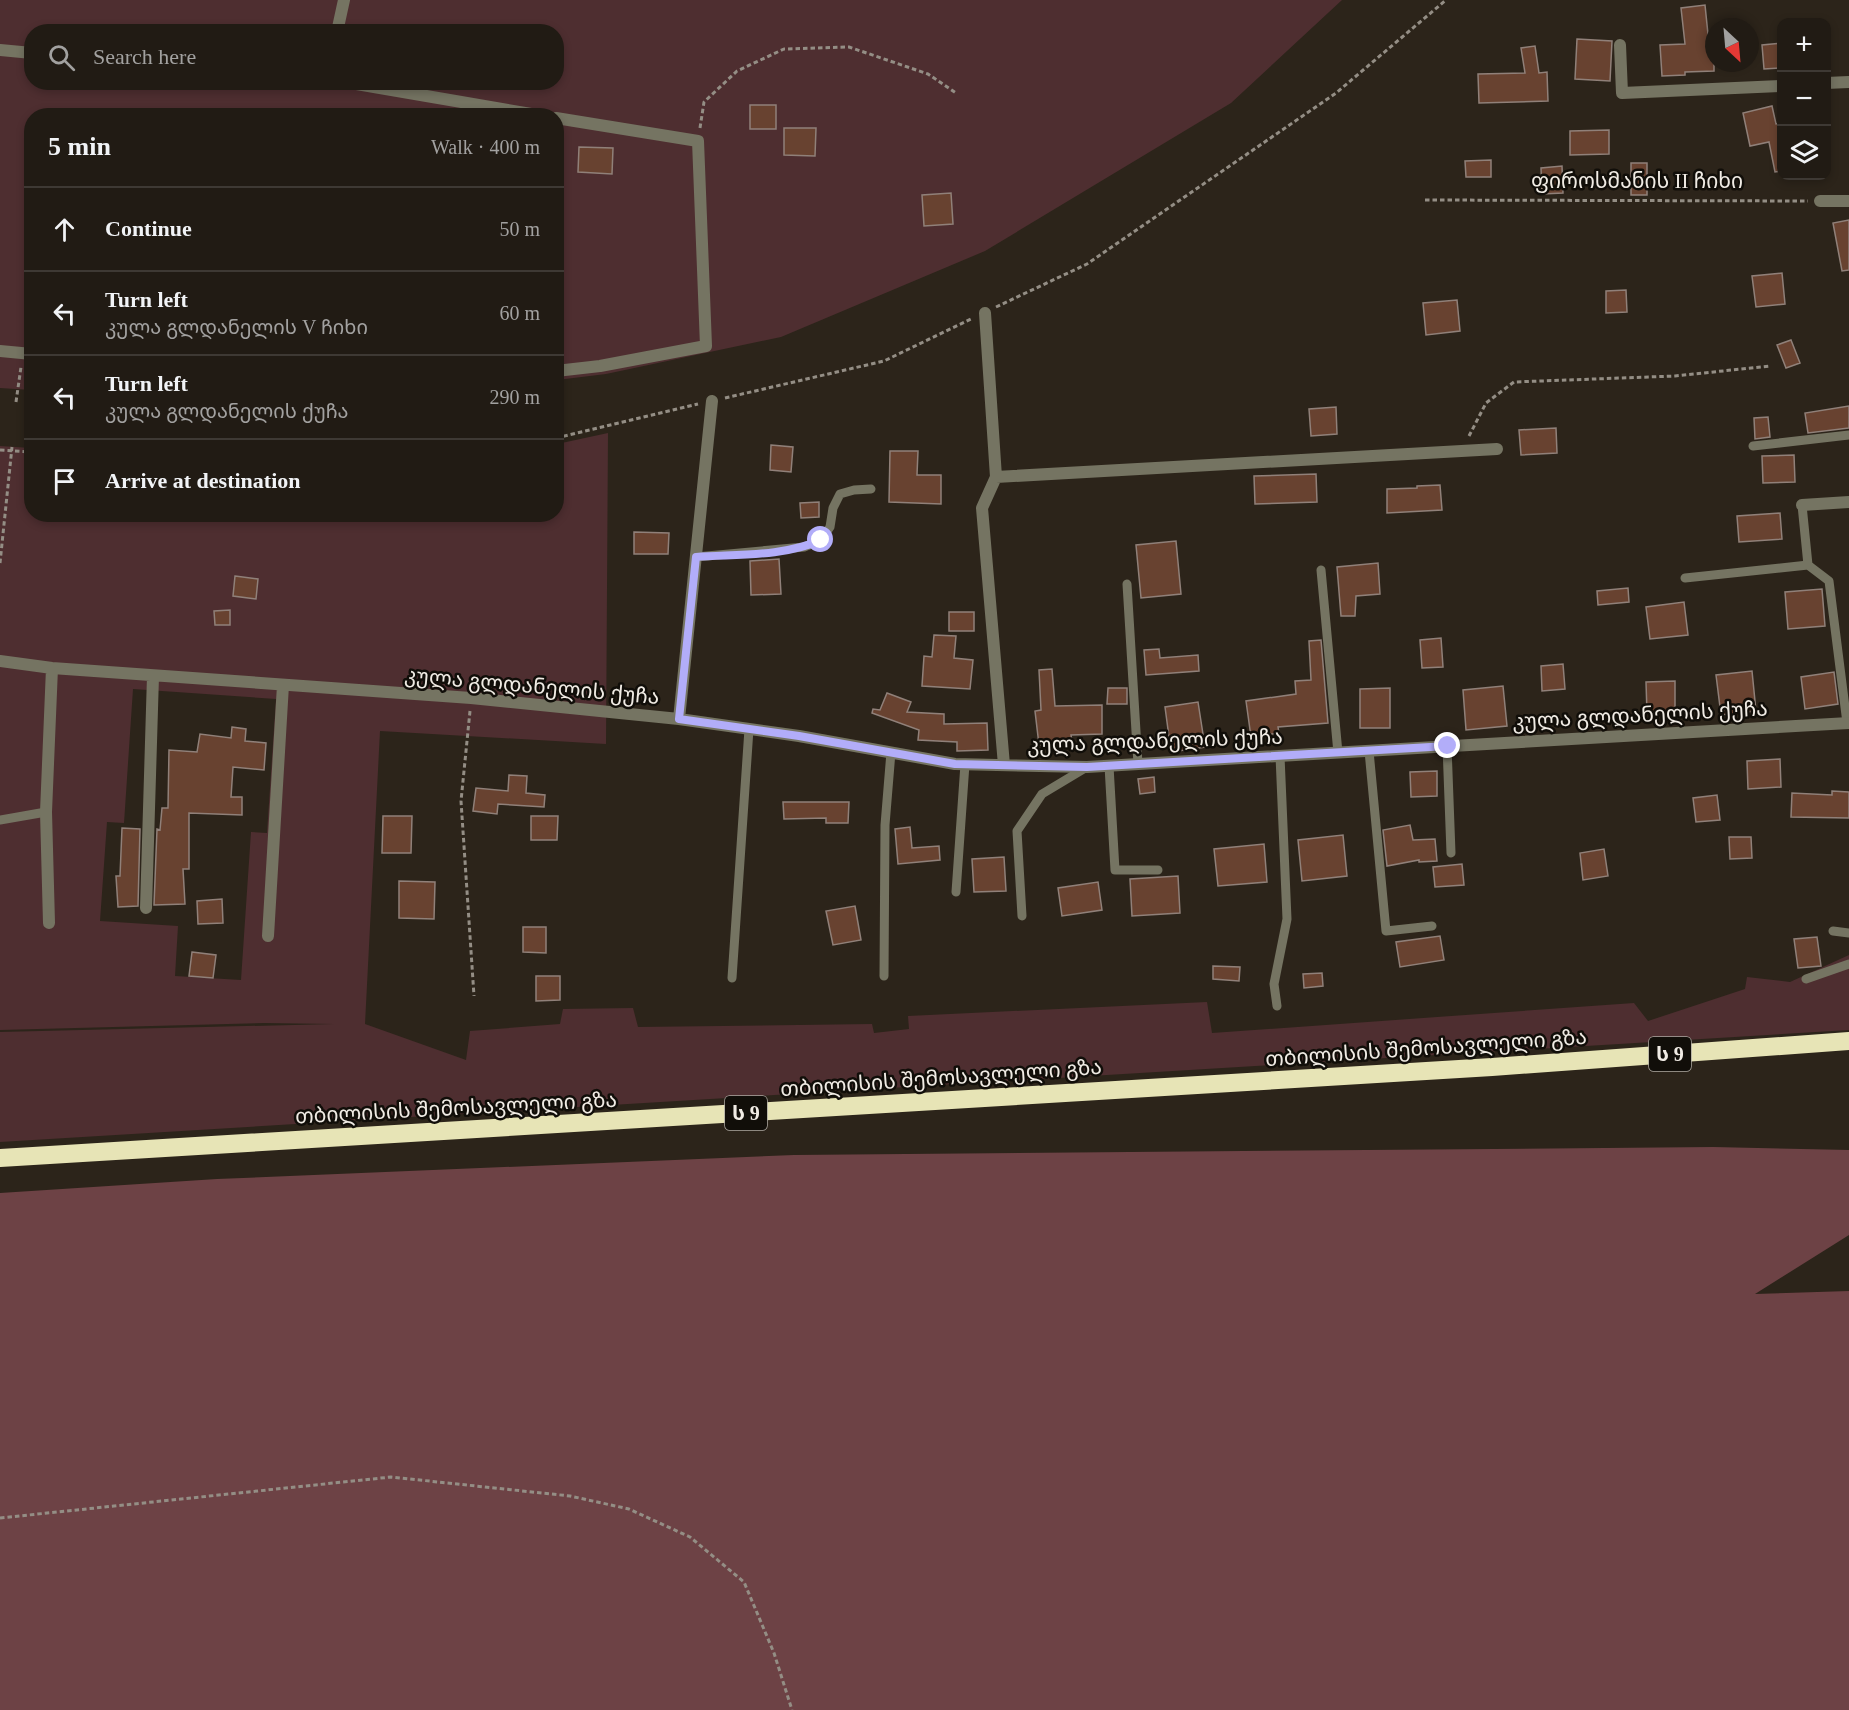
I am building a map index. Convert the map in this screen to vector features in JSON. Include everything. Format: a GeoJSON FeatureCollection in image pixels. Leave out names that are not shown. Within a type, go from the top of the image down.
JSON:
{"type":"FeatureCollection","features":[{"type":"Feature","properties":{"kind":"highway","name":"თბილისის შემოსავლელი გზა"},"geometry":{"type":"LineString","coordinates":[[0,1158],[1480,1068],[1849,1041]]}},
{"type":"Feature","properties":{"kind":"street"},"geometry":{"type":"LineString","coordinates":[[339,24],[344,0]]}},
{"type":"Feature","properties":{"kind":"street"},"geometry":{"type":"LineString","coordinates":[[1620,45],[1622,93],[1777,86]]}},
{"type":"Feature","properties":{"kind":"street"},"geometry":{"type":"LineString","coordinates":[[0,50],[24,52]]}},
{"type":"Feature","properties":{"kind":"street"},"geometry":{"type":"LineString","coordinates":[[1831,83],[1849,82]]}},
{"type":"Feature","properties":{"kind":"street"},"geometry":{"type":"LineString","coordinates":[[392,90],[496,108]]}},
{"type":"Feature","properties":{"kind":"street"},"geometry":{"type":"LineString","coordinates":[[564,119],[698,141],[706,346],[600,366],[564,370]]}},
{"type":"Feature","properties":{"kind":"street"},"geometry":{"type":"LineString","coordinates":[[1820,201],[1849,201]]}},
{"type":"Feature","properties":{"kind":"street"},"geometry":{"type":"LineString","coordinates":[[985,313],[996,477],[982,508],[1004,765]]}},
{"type":"Feature","properties":{"kind":"street"},"geometry":{"type":"LineString","coordinates":[[0,351],[24,354]]}},
{"type":"Feature","properties":{"kind":"street"},"geometry":{"type":"LineString","coordinates":[[679,719],[712,401]]}},
{"type":"Feature","properties":{"kind":"street"},"geometry":{"type":"LineString","coordinates":[[996,477],[1497,449]]}},
{"type":"Feature","properties":{"kind":"street"},"geometry":{"type":"LineString","coordinates":[[1802,506],[1849,502]]}},
{"type":"Feature","properties":{"kind":"street","name":"კულა გლდანელის ქუჩა"},"geometry":{"type":"LineString","coordinates":[[0,661],[52,668],[153,676],[471,698],[679,719],[955,764],[1109,766],[1848,723]]}},
{"type":"Feature","properties":{"kind":"street"},"geometry":{"type":"LineString","coordinates":[[49,923],[46,812],[52,668]]}},
{"type":"Feature","properties":{"kind":"street"},"geometry":{"type":"LineString","coordinates":[[146,908],[153,676]]}},
{"type":"Feature","properties":{"kind":"street"},"geometry":{"type":"LineString","coordinates":[[268,936],[283,685]]}},
{"type":"Feature","properties":{"kind":"lane"},"geometry":{"type":"LineString","coordinates":[[1753,446],[1849,435]]}},
{"type":"Feature","properties":{"kind":"lane"},"geometry":{"type":"LineString","coordinates":[[696,557],[804,547],[821,540],[830,527],[833,508],[840,494],[872,489]]}},
{"type":"Feature","properties":{"kind":"lane"},"geometry":{"type":"LineString","coordinates":[[1802,506],[1808,565]]}},
{"type":"Feature","properties":{"kind":"lane"},"geometry":{"type":"LineString","coordinates":[[1685,578],[1808,565],[1829,581],[1848,723]]}},
{"type":"Feature","properties":{"kind":"lane"},"geometry":{"type":"LineString","coordinates":[[1321,570],[1338,753]]}},
{"type":"Feature","properties":{"kind":"lane"},"geometry":{"type":"LineString","coordinates":[[1127,584],[1138,764]]}},
{"type":"Feature","properties":{"kind":"lane"},"geometry":{"type":"LineString","coordinates":[[732,978],[749,729]]}},
{"type":"Feature","properties":{"kind":"lane"},"geometry":{"type":"LineString","coordinates":[[1448,746],[1451,853]]}},
{"type":"Feature","properties":{"kind":"lane"},"geometry":{"type":"LineString","coordinates":[[1369,751],[1386,931],[1432,926]]}},
{"type":"Feature","properties":{"kind":"lane"},"geometry":{"type":"LineString","coordinates":[[884,976],[885,825],[891,752]]}},
{"type":"Feature","properties":{"kind":"lane"},"geometry":{"type":"LineString","coordinates":[[1277,1006],[1274,984],[1287,919],[1280,756]]}},
{"type":"Feature","properties":{"kind":"lane"},"geometry":{"type":"LineString","coordinates":[[956,892],[965,764]]}},
{"type":"Feature","properties":{"kind":"lane"},"geometry":{"type":"LineString","coordinates":[[1109,766],[1115,870],[1158,870]]}},
{"type":"Feature","properties":{"kind":"lane"},"geometry":{"type":"LineString","coordinates":[[1022,916],[1017,831],[1041,795],[1087,767]]}},
{"type":"Feature","properties":{"kind":"lane"},"geometry":{"type":"LineString","coordinates":[[0,820],[46,812]]}},
{"type":"Feature","properties":{"kind":"lane"},"geometry":{"type":"LineString","coordinates":[[1833,931],[1849,933]]}},
{"type":"Feature","properties":{"kind":"lane"},"geometry":{"type":"LineString","coordinates":[[1806,979],[1849,964]]}},
{"type":"Feature","properties":{"kind":"path"},"geometry":{"type":"LineString","coordinates":[[564,436],[884,361],[1087,264],[1336,93],[1446,0]]}},
{"type":"Feature","properties":{"kind":"path"},"geometry":{"type":"LineString","coordinates":[[698,141],[704,102],[737,71],[784,49],[849,47],[928,74],[956,93]]}},
{"type":"Feature","properties":{"kind":"path","name":"ფიროსმანის II ჩიხი"},"geometry":{"type":"LineString","coordinates":[[1425,200],[1820,201]]}},
{"type":"Feature","properties":{"kind":"path"},"geometry":{"type":"LineString","coordinates":[[1461,451],[1486,404],[1514,382],[1675,376],[1770,366]]}},
{"type":"Feature","properties":{"kind":"path"},"geometry":{"type":"LineString","coordinates":[[16,402],[24,370]]}},
{"type":"Feature","properties":{"kind":"path"},"geometry":{"type":"LineString","coordinates":[[0,563],[12,449]]}},
{"type":"Feature","properties":{"kind":"path"},"geometry":{"type":"LineString","coordinates":[[0,450],[24,451]]}},
{"type":"Feature","properties":{"kind":"path"},"geometry":{"type":"LineString","coordinates":[[471,698],[461,801],[474,996]]}},
{"type":"Feature","properties":{"kind":"path"},"geometry":{"type":"LineString","coordinates":[[0,1518],[391,1477],[570,1496],[628,1509],[690,1537],[744,1582],[774,1653],[792,1710]]}},
{"type":"Feature","properties":{"kind":"shaded area"},"geometry":{"type":"Polygon","coordinates":[[[0,0],[1342,0],[1231,103],[985,251],[781,337],[606,374],[564,379],[564,108],[24,108],[24,390],[0,388],[0,0]]]}},
{"type":"Feature","properties":{"kind":"shaded area"},"geometry":{"type":"Polygon","coordinates":[[[608,433],[606,744],[380,731],[365,1024],[466,1060],[470,1031],[560,1024],[563,1009],[633,1008],[638,1027],[872,1024],[874,1033],[909,1029],[908,1016],[1207,1002],[1212,1033],[1634,1003],[1648,1021],[1745,989],[1747,977],[1790,982],[1849,955],[1849,1030],[0,1142],[0,1032],[334,1024],[264,1023],[0,1030],[0,446],[24,448],[24,522],[564,522],[564,442],[608,433]],[[133,689],[124,823],[107,822],[100,921],[178,926],[175,976],[241,980],[251,832],[267,833],[276,699],[133,689]]]}},
{"type":"Feature","properties":{"kind":"shaded area"},"geometry":{"type":"Polygon","coordinates":[[[1713,1147],[1849,1150],[1849,1235],[1755,1294],[1849,1291],[1849,1710],[0,1710],[0,1193],[217,1179],[794,1155],[1713,1147]]]}},
{"type":"Feature","properties":{"kind":"building"},"geometry":{"type":"Polygon","coordinates":[[[1705,5],[1705,71],[1662,76],[1660,45],[1685,44],[1681,8],[1705,5]]]}},
{"type":"Feature","properties":{"kind":"building"},"geometry":{"type":"Polygon","coordinates":[[[1577,39],[1612,41],[1610,81],[1575,79],[1577,39]]]}},
{"type":"Feature","properties":{"kind":"building"},"geometry":{"type":"Polygon","coordinates":[[[1777,44],[1777,68],[1764,69],[1762,45],[1777,44]]]}},
{"type":"Feature","properties":{"kind":"building"},"geometry":{"type":"Polygon","coordinates":[[[1535,46],[1539,73],[1547,72],[1548,101],[1479,103],[1478,74],[1525,73],[1521,48],[1535,46]]]}},
{"type":"Feature","properties":{"kind":"building"},"geometry":{"type":"Polygon","coordinates":[[[750,105],[776,105],[776,129],[750,129],[750,105]]]}},
{"type":"Feature","properties":{"kind":"building"},"geometry":{"type":"Polygon","coordinates":[[[1772,106],[1777,124],[1777,172],[1775,172],[1769,142],[1750,146],[1743,113],[1772,106]]]}},
{"type":"Feature","properties":{"kind":"building"},"geometry":{"type":"Polygon","coordinates":[[[784,128],[816,128],[815,156],[784,155],[784,128]]]}},
{"type":"Feature","properties":{"kind":"building"},"geometry":{"type":"Polygon","coordinates":[[[1609,130],[1609,154],[1570,155],[1570,131],[1609,130]]]}},
{"type":"Feature","properties":{"kind":"building"},"geometry":{"type":"Polygon","coordinates":[[[579,147],[613,148],[612,174],[578,172],[579,147]]]}},
{"type":"Feature","properties":{"kind":"building"},"geometry":{"type":"Polygon","coordinates":[[[1491,160],[1491,177],[1466,177],[1465,161],[1491,160]]]}},
{"type":"Feature","properties":{"kind":"building"},"geometry":{"type":"Polygon","coordinates":[[[1631,163],[1647,163],[1647,195],[1631,195],[1631,163]]]}},
{"type":"Feature","properties":{"kind":"building"},"geometry":{"type":"Polygon","coordinates":[[[1562,166],[1563,193],[1542,194],[1541,168],[1562,166]]]}},
{"type":"Feature","properties":{"kind":"building"},"geometry":{"type":"Polygon","coordinates":[[[951,193],[953,224],[924,226],[922,195],[951,193]]]}},
{"type":"Feature","properties":{"kind":"building"},"geometry":{"type":"Polygon","coordinates":[[[1849,220],[1849,270],[1842,271],[1833,223],[1849,220]]]}},
{"type":"Feature","properties":{"kind":"building"},"geometry":{"type":"Polygon","coordinates":[[[1782,273],[1785,304],[1756,307],[1752,276],[1782,273]]]}},
{"type":"Feature","properties":{"kind":"building"},"geometry":{"type":"Polygon","coordinates":[[[1626,290],[1627,312],[1606,313],[1606,291],[1626,290]]]}},
{"type":"Feature","properties":{"kind":"building"},"geometry":{"type":"Polygon","coordinates":[[[1457,300],[1460,331],[1426,335],[1423,303],[1457,300]]]}},
{"type":"Feature","properties":{"kind":"building"},"geometry":{"type":"Polygon","coordinates":[[[1791,340],[1800,363],[1786,368],[1777,345],[1791,340]]]}},
{"type":"Feature","properties":{"kind":"building"},"geometry":{"type":"Polygon","coordinates":[[[1849,406],[1849,428],[1808,433],[1805,413],[1849,406]]]}},
{"type":"Feature","properties":{"kind":"building"},"geometry":{"type":"Polygon","coordinates":[[[1336,407],[1337,434],[1311,436],[1309,409],[1336,407]]]}},
{"type":"Feature","properties":{"kind":"building"},"geometry":{"type":"Polygon","coordinates":[[[1768,417],[1770,437],[1755,439],[1754,418],[1768,417]]]}},
{"type":"Feature","properties":{"kind":"building"},"geometry":{"type":"Polygon","coordinates":[[[1556,428],[1557,453],[1521,455],[1519,430],[1556,428]]]}},
{"type":"Feature","properties":{"kind":"building"},"geometry":{"type":"Polygon","coordinates":[[[771,445],[793,447],[791,472],[770,470],[771,445]]]}},
{"type":"Feature","properties":{"kind":"building"},"geometry":{"type":"Polygon","coordinates":[[[890,451],[918,451],[917,475],[941,475],[941,504],[889,502],[890,451]]]}},
{"type":"Feature","properties":{"kind":"building"},"geometry":{"type":"Polygon","coordinates":[[[1794,455],[1795,482],[1763,483],[1762,456],[1794,455]]]}},
{"type":"Feature","properties":{"kind":"building"},"geometry":{"type":"Polygon","coordinates":[[[1316,474],[1317,502],[1255,504],[1254,476],[1316,474]]]}},
{"type":"Feature","properties":{"kind":"building"},"geometry":{"type":"Polygon","coordinates":[[[1440,485],[1442,510],[1387,513],[1387,489],[1440,485]]]}},
{"type":"Feature","properties":{"kind":"building"},"geometry":{"type":"Polygon","coordinates":[[[819,502],[819,517],[801,518],[800,503],[819,502]]]}},
{"type":"Feature","properties":{"kind":"building"},"geometry":{"type":"Polygon","coordinates":[[[1780,513],[1782,539],[1739,542],[1737,516],[1780,513]]]}},
{"type":"Feature","properties":{"kind":"building"},"geometry":{"type":"Polygon","coordinates":[[[634,532],[669,533],[668,554],[634,554],[634,532]]]}},
{"type":"Feature","properties":{"kind":"building"},"geometry":{"type":"Polygon","coordinates":[[[1176,541],[1181,594],[1141,598],[1136,545],[1176,541]]]}},
{"type":"Feature","properties":{"kind":"building"},"geometry":{"type":"Polygon","coordinates":[[[779,559],[781,594],[751,595],[750,561],[779,559]]]}},
{"type":"Feature","properties":{"kind":"building"},"geometry":{"type":"Polygon","coordinates":[[[1378,563],[1380,594],[1356,596],[1355,616],[1341,616],[1337,567],[1378,563]]]}},
{"type":"Feature","properties":{"kind":"building"},"geometry":{"type":"Polygon","coordinates":[[[235,576],[258,579],[256,599],[233,596],[235,576]]]}},
{"type":"Feature","properties":{"kind":"building"},"geometry":{"type":"Polygon","coordinates":[[[1628,588],[1629,602],[1598,605],[1597,591],[1628,588]]]}},
{"type":"Feature","properties":{"kind":"building"},"geometry":{"type":"Polygon","coordinates":[[[1822,589],[1825,626],[1788,629],[1785,592],[1822,589]]]}},
{"type":"Feature","properties":{"kind":"building"},"geometry":{"type":"Polygon","coordinates":[[[1684,602],[1688,635],[1650,639],[1646,607],[1684,602]]]}},
{"type":"Feature","properties":{"kind":"building"},"geometry":{"type":"Polygon","coordinates":[[[230,610],[230,625],[215,625],[214,611],[230,610]]]}},
{"type":"Feature","properties":{"kind":"building"},"geometry":{"type":"Polygon","coordinates":[[[949,612],[974,612],[974,631],[949,631],[949,612]]]}},
{"type":"Feature","properties":{"kind":"building"},"geometry":{"type":"Polygon","coordinates":[[[934,635],[956,636],[954,658],[973,660],[970,689],[922,686],[924,656],[932,657],[934,635]]]}},
{"type":"Feature","properties":{"kind":"building"},"geometry":{"type":"Polygon","coordinates":[[[1441,638],[1443,667],[1422,668],[1420,640],[1441,638]]]}},
{"type":"Feature","properties":{"kind":"building"},"geometry":{"type":"Polygon","coordinates":[[[1321,640],[1328,723],[1278,727],[1279,733],[1251,737],[1246,701],[1296,694],[1295,681],[1311,680],[1309,641],[1321,640]]]}},
{"type":"Feature","properties":{"kind":"building"},"geometry":{"type":"Polygon","coordinates":[[[1159,649],[1160,658],[1198,655],[1199,671],[1146,675],[1144,650],[1159,649]]]}},
{"type":"Feature","properties":{"kind":"building"},"geometry":{"type":"Polygon","coordinates":[[[1563,664],[1565,689],[1542,691],[1541,666],[1563,664]]]}},
{"type":"Feature","properties":{"kind":"building"},"geometry":{"type":"Polygon","coordinates":[[[1052,669],[1055,706],[1102,705],[1102,734],[1071,735],[1072,741],[1039,745],[1035,711],[1041,710],[1039,670],[1052,669]]]}},
{"type":"Feature","properties":{"kind":"building"},"geometry":{"type":"Polygon","coordinates":[[[1752,671],[1756,711],[1721,715],[1716,675],[1752,671]]]}},
{"type":"Feature","properties":{"kind":"building"},"geometry":{"type":"Polygon","coordinates":[[[1834,672],[1838,704],[1805,709],[1801,677],[1834,672]]]}},
{"type":"Feature","properties":{"kind":"building"},"geometry":{"type":"Polygon","coordinates":[[[1675,681],[1675,712],[1647,713],[1646,682],[1675,681]]]}},
{"type":"Feature","properties":{"kind":"building"},"geometry":{"type":"Polygon","coordinates":[[[1503,686],[1507,726],[1466,730],[1463,690],[1503,686]]]}},
{"type":"Feature","properties":{"kind":"building"},"geometry":{"type":"Polygon","coordinates":[[[1108,688],[1127,688],[1127,704],[1107,704],[1108,688]]]}},
{"type":"Feature","properties":{"kind":"building"},"geometry":{"type":"Polygon","coordinates":[[[1390,688],[1390,728],[1360,728],[1360,689],[1390,688]]]}},
{"type":"Feature","properties":{"kind":"building"},"geometry":{"type":"Polygon","coordinates":[[[887,693],[911,702],[907,712],[944,714],[944,724],[987,723],[988,750],[957,751],[957,742],[918,740],[919,730],[872,713],[873,709],[880,710],[887,693]]]}},
{"type":"Feature","properties":{"kind":"building"},"geometry":{"type":"Polygon","coordinates":[[[1198,702],[1205,747],[1171,752],[1165,707],[1198,702]]]}},
{"type":"Feature","properties":{"kind":"building"},"geometry":{"type":"Polygon","coordinates":[[[232,727],[246,729],[245,741],[266,743],[264,770],[233,767],[231,797],[242,797],[242,815],[189,813],[189,869],[183,869],[185,904],[154,905],[157,829],[160,830],[162,808],[168,808],[169,750],[197,752],[200,734],[231,738],[232,727]]]}},
{"type":"Feature","properties":{"kind":"building"},"geometry":{"type":"Polygon","coordinates":[[[1780,759],[1781,787],[1748,789],[1747,761],[1780,759]]]}},
{"type":"Feature","properties":{"kind":"building"},"geometry":{"type":"Polygon","coordinates":[[[1437,771],[1437,796],[1411,797],[1410,772],[1437,771]]]}},
{"type":"Feature","properties":{"kind":"building"},"geometry":{"type":"Polygon","coordinates":[[[509,775],[527,776],[526,793],[545,795],[544,807],[498,804],[497,814],[473,811],[476,788],[508,791],[509,775]]]}},
{"type":"Feature","properties":{"kind":"building"},"geometry":{"type":"Polygon","coordinates":[[[1154,777],[1155,792],[1140,794],[1138,779],[1154,777]]]}},
{"type":"Feature","properties":{"kind":"building"},"geometry":{"type":"Polygon","coordinates":[[[1832,791],[1849,792],[1849,818],[1791,817],[1792,793],[1832,795],[1832,791]]]}},
{"type":"Feature","properties":{"kind":"building"},"geometry":{"type":"Polygon","coordinates":[[[1717,795],[1720,820],[1696,822],[1693,798],[1717,795]]]}},
{"type":"Feature","properties":{"kind":"building"},"geometry":{"type":"Polygon","coordinates":[[[783,802],[849,802],[848,823],[826,823],[826,818],[784,819],[783,802]]]}},
{"type":"Feature","properties":{"kind":"building"},"geometry":{"type":"Polygon","coordinates":[[[383,816],[412,816],[411,853],[382,853],[383,816]]]}},
{"type":"Feature","properties":{"kind":"building"},"geometry":{"type":"Polygon","coordinates":[[[531,816],[558,816],[557,840],[531,840],[531,816]]]}},
{"type":"Feature","properties":{"kind":"building"},"geometry":{"type":"Polygon","coordinates":[[[1410,825],[1413,840],[1435,839],[1437,861],[1419,862],[1419,860],[1387,866],[1383,830],[1410,825]]]}},
{"type":"Feature","properties":{"kind":"building"},"geometry":{"type":"Polygon","coordinates":[[[910,827],[912,848],[939,846],[940,860],[898,864],[895,829],[910,827]]]}},
{"type":"Feature","properties":{"kind":"building"},"geometry":{"type":"Polygon","coordinates":[[[122,828],[140,829],[138,906],[118,907],[116,876],[120,876],[122,828]]]}},
{"type":"Feature","properties":{"kind":"building"},"geometry":{"type":"Polygon","coordinates":[[[1343,835],[1347,876],[1302,881],[1298,840],[1343,835]]]}},
{"type":"Feature","properties":{"kind":"building"},"geometry":{"type":"Polygon","coordinates":[[[1729,837],[1751,837],[1752,858],[1730,859],[1729,837]]]}},
{"type":"Feature","properties":{"kind":"building"},"geometry":{"type":"Polygon","coordinates":[[[1264,844],[1267,882],[1218,886],[1214,849],[1264,844]]]}},
{"type":"Feature","properties":{"kind":"building"},"geometry":{"type":"Polygon","coordinates":[[[1604,849],[1608,876],[1583,880],[1580,853],[1604,849]]]}},
{"type":"Feature","properties":{"kind":"building"},"geometry":{"type":"Polygon","coordinates":[[[1004,857],[1006,891],[974,892],[972,859],[1004,857]]]}},
{"type":"Feature","properties":{"kind":"building"},"geometry":{"type":"Polygon","coordinates":[[[1462,864],[1464,885],[1435,887],[1433,867],[1462,864]]]}},
{"type":"Feature","properties":{"kind":"building"},"geometry":{"type":"Polygon","coordinates":[[[1178,876],[1180,913],[1132,916],[1130,879],[1178,876]]]}},
{"type":"Feature","properties":{"kind":"building"},"geometry":{"type":"Polygon","coordinates":[[[399,881],[435,882],[434,919],[399,918],[399,881]]]}},
{"type":"Feature","properties":{"kind":"building"},"geometry":{"type":"Polygon","coordinates":[[[1098,882],[1102,910],[1062,916],[1058,888],[1098,882]]]}},
{"type":"Feature","properties":{"kind":"building"},"geometry":{"type":"Polygon","coordinates":[[[222,899],[223,923],[198,924],[197,901],[222,899]]]}},
{"type":"Feature","properties":{"kind":"building"},"geometry":{"type":"Polygon","coordinates":[[[855,906],[861,940],[833,945],[826,911],[855,906]]]}},
{"type":"Feature","properties":{"kind":"building"},"geometry":{"type":"Polygon","coordinates":[[[523,927],[546,927],[546,953],[523,952],[523,927]]]}},
{"type":"Feature","properties":{"kind":"building"},"geometry":{"type":"Polygon","coordinates":[[[1440,936],[1444,960],[1400,967],[1396,942],[1440,936]]]}},
{"type":"Feature","properties":{"kind":"building"},"geometry":{"type":"Polygon","coordinates":[[[1817,937],[1821,966],[1798,968],[1794,939],[1817,937]]]}},
{"type":"Feature","properties":{"kind":"building"},"geometry":{"type":"Polygon","coordinates":[[[192,952],[216,955],[213,978],[189,976],[192,952]]]}},
{"type":"Feature","properties":{"kind":"building"},"geometry":{"type":"Polygon","coordinates":[[[1213,966],[1240,967],[1239,981],[1213,979],[1213,966]]]}},
{"type":"Feature","properties":{"kind":"building"},"geometry":{"type":"Polygon","coordinates":[[[1322,973],[1323,986],[1304,988],[1303,974],[1322,973]]]}},
{"type":"Feature","properties":{"kind":"building"},"geometry":{"type":"Polygon","coordinates":[[[536,976],[560,976],[560,1000],[536,1001],[536,976]]]}},
{"type":"Feature","properties":{"kind":"route"},"geometry":{"type":"LineString","coordinates":[[821,540],[804,547],[776,551],[696,557],[679,719],[799,736],[955,764],[1087,767],[1448,746]]}}]}
